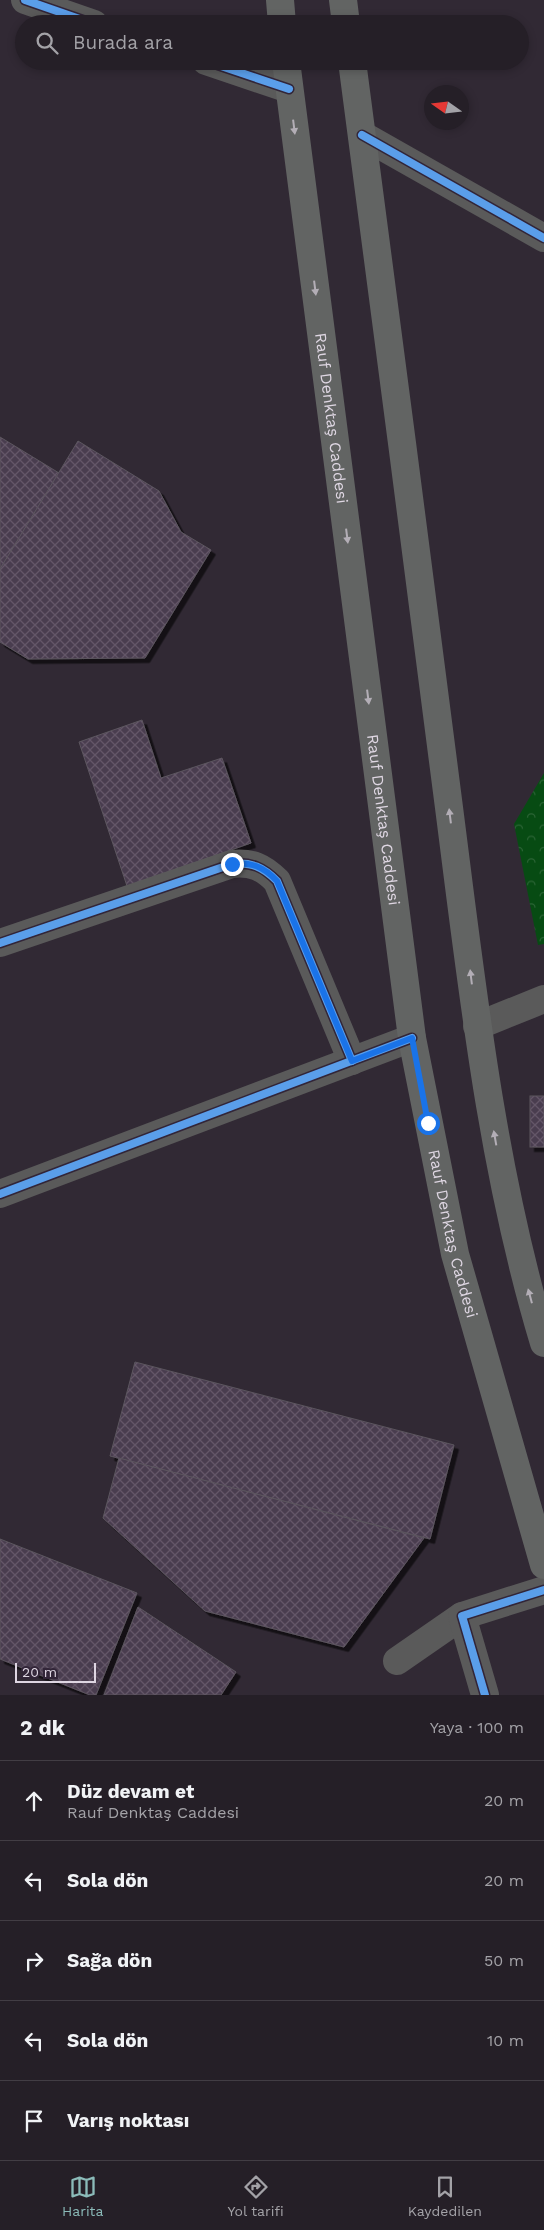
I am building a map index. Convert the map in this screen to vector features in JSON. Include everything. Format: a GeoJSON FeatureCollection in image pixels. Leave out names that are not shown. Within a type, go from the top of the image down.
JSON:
{"type":"FeatureCollection","features":[{"type":"Feature","properties":{"kind":"main road"},"geometry":{"type":"LineString","coordinates":[[280,0],[281,15]]}},
{"type":"Feature","properties":{"kind":"main road"},"geometry":{"type":"LineString","coordinates":[[343,0],[345,15]]}},
{"type":"Feature","properties":{"kind":"main road","name":"Rauf Denktaş Caddesi"},"geometry":{"type":"LineString","coordinates":[[287,70],[412,1038],[455,1254],[544,1565]]}},
{"type":"Feature","properties":{"kind":"main road"},"geometry":{"type":"LineString","coordinates":[[353,70],[478,1026],[507,1202],[530,1296],[544,1343]]}},
{"type":"Feature","properties":{"kind":"street"},"geometry":{"type":"LineString","coordinates":[[25,0],[68,15]]}},
{"type":"Feature","properties":{"kind":"street"},"geometry":{"type":"LineString","coordinates":[[233,70],[289,89]]}},
{"type":"Feature","properties":{"kind":"street"},"geometry":{"type":"LineString","coordinates":[[362,135],[544,238]]}},
{"type":"Feature","properties":{"kind":"street"},"geometry":{"type":"LineString","coordinates":[[0,943],[232,864],[245,863],[257,865],[268,871],[277,881],[352,1061]]}},
{"type":"Feature","properties":{"kind":"street"},"geometry":{"type":"LineString","coordinates":[[478,1026],[544,999]]}},
{"type":"Feature","properties":{"kind":"street"},"geometry":{"type":"LineString","coordinates":[[0,1194],[412,1038]]}},
{"type":"Feature","properties":{"kind":"street"},"geometry":{"type":"LineString","coordinates":[[397,1661],[462,1616],[544,1590]]}},
{"type":"Feature","properties":{"kind":"street"},"geometry":{"type":"LineString","coordinates":[[462,1616],[486,1695]]}},
{"type":"Feature","properties":{"kind":"green space"},"geometry":{"type":"Polygon","coordinates":[[[544,773],[544,944],[538,945],[514,824],[544,773]]]}},
{"type":"Feature","properties":{"kind":"building"},"geometry":{"type":"Polygon","coordinates":[[[0,437],[59,473],[0,569],[0,437]]]}},
{"type":"Feature","properties":{"kind":"building"},"geometry":{"type":"Polygon","coordinates":[[[78,441],[159,491],[181,532],[211,550],[145,658],[28,659],[0,642],[0,569],[78,441]]]}},
{"type":"Feature","properties":{"kind":"building"},"geometry":{"type":"Polygon","coordinates":[[[142,720],[161,778],[222,758],[251,843],[127,886],[79,742],[142,720]]]}},
{"type":"Feature","properties":{"kind":"building"},"geometry":{"type":"Polygon","coordinates":[[[530,1096],[544,1096],[544,1147],[530,1147],[530,1096]]]}},
{"type":"Feature","properties":{"kind":"building"},"geometry":{"type":"Polygon","coordinates":[[[135,1362],[454,1445],[430,1539],[110,1456],[135,1362]]]}},
{"type":"Feature","properties":{"kind":"building"},"geometry":{"type":"Polygon","coordinates":[[[119,1458],[424,1538],[344,1647],[205,1611],[103,1518],[119,1458]]]}},
{"type":"Feature","properties":{"kind":"building"},"geometry":{"type":"Polygon","coordinates":[[[0,1539],[137,1593],[96,1695],[90,1695],[0,1659],[0,1539]]]}},
{"type":"Feature","properties":{"kind":"building"},"geometry":{"type":"Polygon","coordinates":[[[138,1607],[236,1672],[221,1695],[104,1695],[138,1607]]]}},
{"type":"Feature","properties":{"kind":"cycle path"},"geometry":{"type":"LineString","coordinates":[[25,0],[68,15]]}},
{"type":"Feature","properties":{"kind":"cycle path"},"geometry":{"type":"LineString","coordinates":[[233,70],[289,89]]}},
{"type":"Feature","properties":{"kind":"cycle path"},"geometry":{"type":"LineString","coordinates":[[362,135],[544,238]]}},
{"type":"Feature","properties":{"kind":"cycle path"},"geometry":{"type":"LineString","coordinates":[[0,943],[232,864],[257,866],[277,881],[352,1061]]}},
{"type":"Feature","properties":{"kind":"cycle path"},"geometry":{"type":"LineString","coordinates":[[0,1194],[412,1038]]}},
{"type":"Feature","properties":{"kind":"cycle path"},"geometry":{"type":"LineString","coordinates":[[485,1695],[462,1616],[544,1590]]}},
{"type":"Feature","properties":{"kind":"route"},"geometry":{"type":"LineString","coordinates":[[232,864],[245,863],[257,865],[268,871],[277,881],[352,1061],[412,1038],[428,1123]]}}]}
